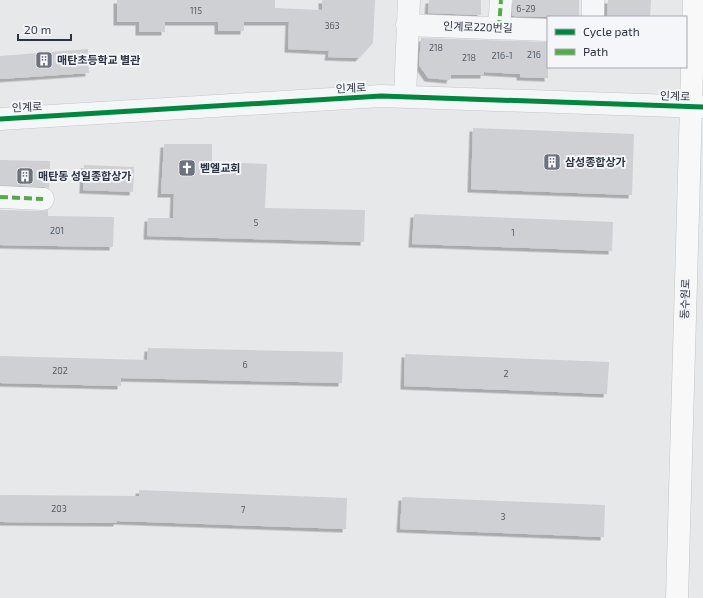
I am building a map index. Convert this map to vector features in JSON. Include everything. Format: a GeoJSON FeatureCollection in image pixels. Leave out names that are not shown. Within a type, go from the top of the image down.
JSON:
{"type":"FeatureCollection","features":[{"type":"Feature","properties":{"kind":"main road","name":"동수원로"},"geometry":{"type":"LineString","coordinates":[[677,598],[697,107],[694,0]]}},
{"type":"Feature","properties":{"kind":"street"},"geometry":{"type":"LineString","coordinates":[[406,96],[407,25],[409,0]]}},
{"type":"Feature","properties":{"kind":"street"},"geometry":{"type":"LineString","coordinates":[[499,28],[500,0]]}},
{"type":"Feature","properties":{"kind":"street"},"geometry":{"type":"LineString","coordinates":[[593,16],[594,0]]}},
{"type":"Feature","properties":{"kind":"street","name":"인계로220번길"},"geometry":{"type":"LineString","coordinates":[[407,25],[547,30]]}},
{"type":"Feature","properties":{"kind":"street","name":"인계로"},"geometry":{"type":"LineString","coordinates":[[0,119],[380,96],[697,107]]}},
{"type":"Feature","properties":{"kind":"street"},"geometry":{"type":"LineString","coordinates":[[0,197],[43,198]]}},
{"type":"Feature","properties":{"kind":"building"},"geometry":{"type":"Polygon","coordinates":[[[117,0],[275,0],[275,8],[322,10],[322,0],[375,0],[373,43],[359,58],[328,57],[329,51],[288,49],[289,22],[244,22],[244,31],[218,31],[218,22],[165,22],[165,32],[139,32],[139,22],[117,22],[117,0]]]}},
{"type":"Feature","properties":{"kind":"building"},"geometry":{"type":"Polygon","coordinates":[[[429,0],[481,0],[481,15],[428,13],[429,0]]]}},
{"type":"Feature","properties":{"kind":"building"},"geometry":{"type":"Polygon","coordinates":[[[513,0],[579,0],[579,16],[512,16],[513,0]]]}},
{"type":"Feature","properties":{"kind":"building"},"geometry":{"type":"Polygon","coordinates":[[[608,0],[651,0],[650,16],[607,16],[608,0]]]}},
{"type":"Feature","properties":{"kind":"building"},"geometry":{"type":"Polygon","coordinates":[[[421,38],[547,42],[548,78],[520,77],[520,74],[484,72],[484,75],[451,75],[450,80],[428,78],[419,65],[421,38]]]}},
{"type":"Feature","properties":{"kind":"building","name":"매탄초등학교 별관"},"geometry":{"type":"Polygon","coordinates":[[[88,49],[89,73],[0,79],[0,56],[88,49]]]}},
{"type":"Feature","properties":{"kind":"building","name":"삼성종합상가"},"geometry":{"type":"Polygon","coordinates":[[[473,128],[634,134],[632,195],[471,189],[473,128]]]}},
{"type":"Feature","properties":{"kind":"building"},"geometry":{"type":"Polygon","coordinates":[[[164,144],[212,144],[212,162],[267,164],[265,208],[365,210],[364,242],[147,236],[148,218],[173,218],[174,194],[161,194],[164,144]]]}},
{"type":"Feature","properties":{"kind":"building","name":"매탄동 성일종합상가"},"geometry":{"type":"Polygon","coordinates":[[[0,160],[50,161],[49,188],[0,185],[0,160]]]}},
{"type":"Feature","properties":{"kind":"building"},"geometry":{"type":"Polygon","coordinates":[[[84,165],[134,167],[133,192],[83,190],[84,165]]]}},
{"type":"Feature","properties":{"kind":"building"},"geometry":{"type":"Polygon","coordinates":[[[0,210],[48,210],[48,216],[114,217],[113,247],[0,245],[0,210]]]}},
{"type":"Feature","properties":{"kind":"building"},"geometry":{"type":"Polygon","coordinates":[[[414,214],[613,222],[612,251],[412,244],[414,214]]]}},
{"type":"Feature","properties":{"kind":"building"},"geometry":{"type":"Polygon","coordinates":[[[148,348],[343,352],[342,383],[121,378],[121,386],[0,383],[0,356],[147,360],[148,348]]]}},
{"type":"Feature","properties":{"kind":"building"},"geometry":{"type":"Polygon","coordinates":[[[405,354],[609,362],[607,394],[404,386],[405,354]]]}},
{"type":"Feature","properties":{"kind":"building"},"geometry":{"type":"Polygon","coordinates":[[[139,490],[347,498],[346,529],[117,521],[117,523],[0,522],[0,495],[139,496],[139,490]]]}},
{"type":"Feature","properties":{"kind":"building"},"geometry":{"type":"Polygon","coordinates":[[[402,497],[605,505],[604,537],[400,529],[402,497]]]}},
{"type":"Feature","properties":{"kind":"marked path"},"geometry":{"type":"LineString","coordinates":[[499,28],[501,0]]}},
{"type":"Feature","properties":{"kind":"marked path"},"geometry":{"type":"LineString","coordinates":[[0,197],[43,199]]}},
{"type":"Feature","properties":{"kind":"cycle path"},"geometry":{"type":"LineString","coordinates":[[0,119],[381,96],[703,107]]}},
{"type":"Feature","properties":{"kind":"place","name":"매탄초등학교 별관"},"geometry":{"type":"Point","coordinates":[44,60]}},
{"type":"Feature","properties":{"kind":"place","name":"삼성종합상가"},"geometry":{"type":"Point","coordinates":[552,162]}},
{"type":"Feature","properties":{"kind":"place","name":"벧엘교회"},"geometry":{"type":"Point","coordinates":[187,168]}},
{"type":"Feature","properties":{"kind":"place","name":"매탄동 성일종합상가"},"geometry":{"type":"Point","coordinates":[25,176]}}]}
